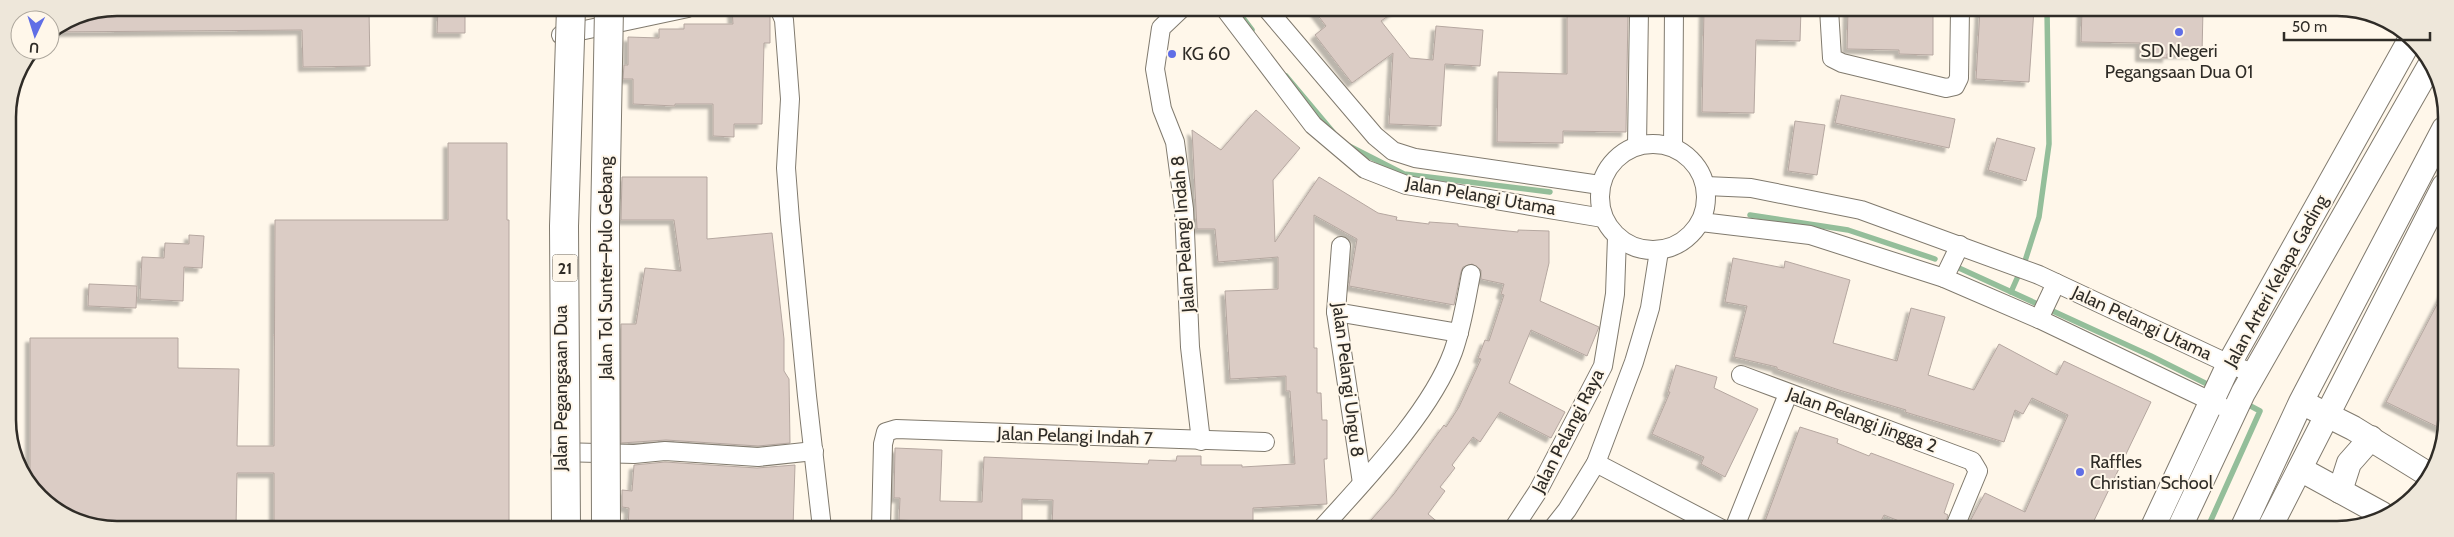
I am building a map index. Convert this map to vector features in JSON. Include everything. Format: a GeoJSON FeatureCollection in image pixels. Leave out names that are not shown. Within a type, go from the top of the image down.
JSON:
{"type":"FeatureCollection","features":[{"type":"Feature","properties":{"kind":"highway","name":"21"},"geometry":{"type":"LineString","coordinates":[[566,521],[564,226],[571,16]]}},
{"type":"Feature","properties":{"kind":"highway","name":"Jalan Tol Sunter–Pulo Gebang"},"geometry":{"type":"LineString","coordinates":[[606,521],[605,215],[608,16]]}},
{"type":"Feature","properties":{"kind":"street","name":"Jalan Pegangsaan Dua"},"geometry":{"type":"LineString","coordinates":[[560,16],[563,99],[561,521]]}},
{"type":"Feature","properties":{"kind":"street"},"geometry":{"type":"LineString","coordinates":[[560,36],[651,16]]}},
{"type":"Feature","properties":{"kind":"street"},"geometry":{"type":"LineString","coordinates":[[782,16],[790,99],[786,168],[790,220],[821,521]]}},
{"type":"Feature","properties":{"kind":"street","name":"Jalan Pelangi Indah 8"},"geometry":{"type":"LineString","coordinates":[[1174,16],[1161,28],[1155,69],[1162,109],[1175,142],[1184,209],[1190,346],[1201,441]]}},
{"type":"Feature","properties":{"kind":"street","name":"Jalan Pelangi Utama"},"geometry":{"type":"LineString","coordinates":[[1230,16],[1313,126],[1365,169],[1406,185],[1603,218]]}},
{"type":"Feature","properties":{"kind":"street","name":"Jalan Pelangi Utama"},"geometry":{"type":"LineString","coordinates":[[1274,16],[1375,136],[1393,151],[1415,158],[1600,184]]}},
{"type":"Feature","properties":{"kind":"street"},"geometry":{"type":"LineString","coordinates":[[1637,146],[1639,16]]}},
{"type":"Feature","properties":{"kind":"street"},"geometry":{"type":"LineString","coordinates":[[1673,147],[1674,16]]}},
{"type":"Feature","properties":{"kind":"street"},"geometry":{"type":"LineString","coordinates":[[1829,16],[1832,58],[1842,63],[1946,88],[1955,86],[1959,78],[1960,16]]}},
{"type":"Feature","properties":{"kind":"street","name":"Jalan Arteri Kelapa Gading"},"geometry":{"type":"LineString","coordinates":[[2156,521],[2220,384],[2407,45]]}},
{"type":"Feature","properties":{"kind":"street","name":"Jalan Arteri Kelapa Gading"},"geometry":{"type":"LineString","coordinates":[[2183,521],[2242,397],[2426,72]]}},
{"type":"Feature","properties":{"kind":"street"},"geometry":{"type":"LineString","coordinates":[[2246,521],[2301,402],[2438,140]]}},
{"type":"Feature","properties":{"kind":"street"},"geometry":{"type":"LineString","coordinates":[[1655,144],[1673,147],[1688,157],[1699,170],[1706,186],[1706,205],[1700,222],[1690,236],[1676,246],[1659,251],[1637,248],[1617,237],[1603,218],[1599,201],[1600,184],[1614,160],[1637,146],[1655,144]]}},
{"type":"Feature","properties":{"kind":"street","name":"Jalan Pelangi Utama"},"geometry":{"type":"LineString","coordinates":[[1706,186],[1751,188],[1861,210],[1960,245],[2055,285],[2242,397]]}},
{"type":"Feature","properties":{"kind":"street"},"geometry":{"type":"LineString","coordinates":[[2273,521],[2438,198]]}},
{"type":"Feature","properties":{"kind":"street","name":"Jalan Pelangi Utama"},"geometry":{"type":"LineString","coordinates":[[1700,222],[1810,235],[1944,278],[2220,384],[2242,397]]}},
{"type":"Feature","properties":{"kind":"street","name":"Jalan Pelangi Raya"},"geometry":{"type":"LineString","coordinates":[[1518,521],[1538,491],[1603,366],[1615,294],[1617,237]]}},
{"type":"Feature","properties":{"kind":"street"},"geometry":{"type":"LineString","coordinates":[[1944,278],[1960,245]]}},
{"type":"Feature","properties":{"kind":"street","name":"Jalan Pelangi Ungu 8"},"geometry":{"type":"LineString","coordinates":[[1341,246],[1336,312],[1362,483]]}},
{"type":"Feature","properties":{"kind":"street","name":"Jalan Pelangi Raya"},"geometry":{"type":"LineString","coordinates":[[1558,521],[1596,463],[1634,362],[1650,308],[1659,251]]}},
{"type":"Feature","properties":{"kind":"street"},"geometry":{"type":"LineString","coordinates":[[1328,521],[1362,483],[1434,392],[1453,353],[1471,274]]}},
{"type":"Feature","properties":{"kind":"street","name":"Jalan Pelangi Utama"},"geometry":{"type":"LineString","coordinates":[[2041,314],[2055,285]]}},
{"type":"Feature","properties":{"kind":"street"},"geometry":{"type":"LineString","coordinates":[[1336,312],[1459,333]]}},
{"type":"Feature","properties":{"kind":"street","name":"Jalan Pelangi Jingga 2"},"geometry":{"type":"LineString","coordinates":[[1741,375],[1972,461],[1978,471],[1957,521]]}},
{"type":"Feature","properties":{"kind":"street"},"geometry":{"type":"LineString","coordinates":[[1737,521],[1788,394]]}},
{"type":"Feature","properties":{"kind":"street"},"geometry":{"type":"LineString","coordinates":[[2301,402],[2371,438],[2423,471]]}},
{"type":"Feature","properties":{"kind":"street","name":"Jalan Pelangi Indah 7"},"geometry":{"type":"LineString","coordinates":[[881,521],[883,444],[886,432],[896,429],[1265,442]]}},
{"type":"Feature","properties":{"kind":"street"},"geometry":{"type":"LineString","coordinates":[[2340,491],[2349,463],[2371,438]]}},
{"type":"Feature","properties":{"kind":"street"},"geometry":{"type":"LineString","coordinates":[[560,452],[634,454],[665,451],[758,457],[814,452]]}},
{"type":"Feature","properties":{"kind":"street"},"geometry":{"type":"LineString","coordinates":[[1596,463],[1707,521]]}},
{"type":"Feature","properties":{"kind":"street"},"geometry":{"type":"LineString","coordinates":[[2300,469],[2378,512]]}},
{"type":"Feature","properties":{"kind":"building"},"geometry":{"type":"Polygon","coordinates":[[[111,16],[369,16],[370,66],[303,67],[302,30],[63,32],[97,18],[111,16]]]}},
{"type":"Feature","properties":{"kind":"building"},"geometry":{"type":"Polygon","coordinates":[[[438,16],[465,16],[465,33],[437,33],[438,16]]]}},
{"type":"Feature","properties":{"kind":"building"},"geometry":{"type":"Polygon","coordinates":[[[732,16],[770,16],[770,43],[764,43],[762,124],[734,124],[734,137],[713,136],[713,104],[675,104],[675,106],[633,104],[633,79],[623,79],[624,65],[628,65],[628,37],[659,38],[659,29],[684,29],[684,24],[733,24],[732,16]]]}},
{"type":"Feature","properties":{"kind":"building"},"geometry":{"type":"Polygon","coordinates":[[[1318,16],[1388,16],[1381,21],[1410,58],[1433,60],[1436,26],[1483,30],[1480,66],[1445,64],[1441,126],[1389,124],[1393,53],[1352,83],[1315,35],[1326,26],[1318,16]]]}},
{"type":"Feature","properties":{"kind":"building"},"geometry":{"type":"Polygon","coordinates":[[[1567,16],[1628,16],[1626,132],[1563,131],[1563,143],[1497,142],[1498,72],[1567,74],[1567,16]]]}},
{"type":"Feature","properties":{"kind":"building"},"geometry":{"type":"Polygon","coordinates":[[[1704,16],[1801,16],[1800,41],[1756,40],[1754,113],[1702,112],[1704,16]]]}},
{"type":"Feature","properties":{"kind":"building"},"geometry":{"type":"Polygon","coordinates":[[[1848,16],[1933,16],[1933,55],[1899,54],[1899,50],[1847,49],[1848,16]]]}},
{"type":"Feature","properties":{"kind":"building"},"geometry":{"type":"Polygon","coordinates":[[[1980,16],[2034,16],[2029,82],[1976,79],[1980,16]]]}},
{"type":"Feature","properties":{"kind":"building"},"geometry":{"type":"Polygon","coordinates":[[[2082,16],[2203,16],[2202,54],[2167,54],[2167,58],[2140,57],[2140,43],[2081,42],[2082,16]]]}},
{"type":"Feature","properties":{"kind":"building"},"geometry":{"type":"Polygon","coordinates":[[[1841,95],[1955,119],[1949,148],[1835,123],[1841,95]]]}},
{"type":"Feature","properties":{"kind":"building"},"geometry":{"type":"Polygon","coordinates":[[[1256,110],[1300,148],[1273,180],[1275,242],[1319,177],[1378,213],[1397,217],[1396,220],[1429,224],[1429,222],[1458,224],[1458,226],[1518,232],[1518,230],[1549,231],[1549,263],[1540,301],[1599,327],[1587,356],[1531,330],[1509,383],[1565,412],[1551,438],[1500,412],[1480,442],[1473,437],[1452,465],[1455,468],[1440,487],[1445,491],[1428,514],[1436,521],[1370,521],[1394,494],[1444,425],[1446,427],[1459,407],[1481,359],[1478,358],[1485,340],[1489,341],[1504,295],[1501,294],[1504,284],[1481,279],[1481,270],[1472,264],[1463,267],[1454,305],[1349,286],[1357,239],[1314,215],[1314,348],[1317,348],[1317,393],[1321,393],[1322,420],[1327,420],[1327,459],[1324,459],[1327,504],[1253,508],[1253,521],[1052,521],[1053,500],[1022,499],[1022,521],[899,520],[900,498],[894,498],[895,448],[942,450],[940,501],[982,502],[984,457],[1148,464],[1149,460],[1176,461],[1177,456],[1201,456],[1201,465],[1242,465],[1242,467],[1295,464],[1290,391],[1286,391],[1286,376],[1230,379],[1225,291],[1278,289],[1278,257],[1218,262],[1215,229],[1197,229],[1192,130],[1221,150],[1256,110]]]}},
{"type":"Feature","properties":{"kind":"building"},"geometry":{"type":"Polygon","coordinates":[[[1795,121],[1825,125],[1817,175],[1788,171],[1795,121]]]}},
{"type":"Feature","properties":{"kind":"building"},"geometry":{"type":"Polygon","coordinates":[[[1997,138],[2035,148],[2026,181],[1988,170],[1997,138]]]}},
{"type":"Feature","properties":{"kind":"building"},"geometry":{"type":"Polygon","coordinates":[[[448,143],[507,143],[507,220],[509,220],[509,521],[274,521],[274,473],[237,473],[236,521],[104,520],[79,513],[56,500],[37,481],[30,470],[30,338],[178,338],[178,368],[239,369],[237,446],[274,446],[275,220],[448,220],[448,143]]]}},
{"type":"Feature","properties":{"kind":"building"},"geometry":{"type":"Polygon","coordinates":[[[622,177],[707,177],[707,239],[772,233],[784,339],[784,371],[789,379],[790,443],[758,446],[666,440],[621,443],[621,324],[636,324],[645,268],[681,271],[674,220],[621,220],[622,177]]]}},
{"type":"Feature","properties":{"kind":"building"},"geometry":{"type":"Polygon","coordinates":[[[189,235],[204,236],[202,268],[184,267],[183,301],[140,299],[142,257],[164,258],[165,243],[189,244],[189,235]]]}},
{"type":"Feature","properties":{"kind":"building"},"geometry":{"type":"Polygon","coordinates":[[[1733,258],[1784,268],[1785,261],[1850,280],[1833,343],[1897,361],[1911,308],[1945,317],[1928,375],[1974,390],[1999,344],[2057,375],[2064,361],[2151,402],[2094,521],[1970,521],[1985,493],[2025,512],[2068,415],[2032,398],[2023,414],[2015,410],[2004,442],[1905,412],[1906,410],[1839,390],[1777,369],[1777,367],[1734,357],[1747,306],[1725,302],[1733,258]]]}},
{"type":"Feature","properties":{"kind":"building"},"geometry":{"type":"Polygon","coordinates":[[[89,284],[137,286],[136,308],[88,306],[89,284]]]}},
{"type":"Feature","properties":{"kind":"building"},"geometry":{"type":"Polygon","coordinates":[[[2438,302],[2438,427],[2386,402],[2438,302]]]}},
{"type":"Feature","properties":{"kind":"building"},"geometry":{"type":"Polygon","coordinates":[[[1676,365],[1717,377],[1714,388],[1758,409],[1725,477],[1701,464],[1704,457],[1652,434],[1670,392],[1668,392],[1676,365]]]}},
{"type":"Feature","properties":{"kind":"building"},"geometry":{"type":"Polygon","coordinates":[[[1800,427],[1838,439],[1837,443],[1869,456],[1871,453],[1954,484],[1944,513],[1948,515],[1946,521],[1899,521],[1884,515],[1881,521],[1765,521],[1800,427]]]}},
{"type":"Feature","properties":{"kind":"building"},"geometry":{"type":"Polygon","coordinates":[[[665,462],[757,468],[795,465],[793,521],[628,521],[629,508],[622,507],[622,490],[632,491],[634,465],[665,462]]]}},
{"type":"Feature","properties":{"kind":"waterway"},"geometry":{"type":"LineString","coordinates":[[2025,261],[2039,217],[2049,144],[2047,16]]}},
{"type":"Feature","properties":{"kind":"waterway"},"geometry":{"type":"LineString","coordinates":[[1243,18],[1252,30]]}},
{"type":"Feature","properties":{"kind":"waterway"},"geometry":{"type":"LineString","coordinates":[[1286,76],[1333,132]]}},
{"type":"Feature","properties":{"kind":"waterway"},"geometry":{"type":"LineString","coordinates":[[1349,146],[1404,174],[1550,192]]}},
{"type":"Feature","properties":{"kind":"waterway"},"geometry":{"type":"LineString","coordinates":[[1750,215],[1848,230],[1935,259]]}},
{"type":"Feature","properties":{"kind":"waterway"},"geometry":{"type":"LineString","coordinates":[[1959,268],[2151,356],[2213,387]]}},
{"type":"Feature","properties":{"kind":"waterway"},"geometry":{"type":"LineString","coordinates":[[2011,292],[2019,274]]}},
{"type":"Feature","properties":{"kind":"waterway"},"geometry":{"type":"LineString","coordinates":[[2211,521],[2260,411],[2243,402]]}},
{"type":"Feature","properties":{"kind":"place","name":"SD Negeri Pegangsaan Dua 01"},"geometry":{"type":"Point","coordinates":[2179,32]}},
{"type":"Feature","properties":{"kind":"place","name":"KG 60"},"geometry":{"type":"Point","coordinates":[1172,54]}},
{"type":"Feature","properties":{"kind":"place","name":"Raffles Christian School"},"geometry":{"type":"Point","coordinates":[2080,472]}}]}
